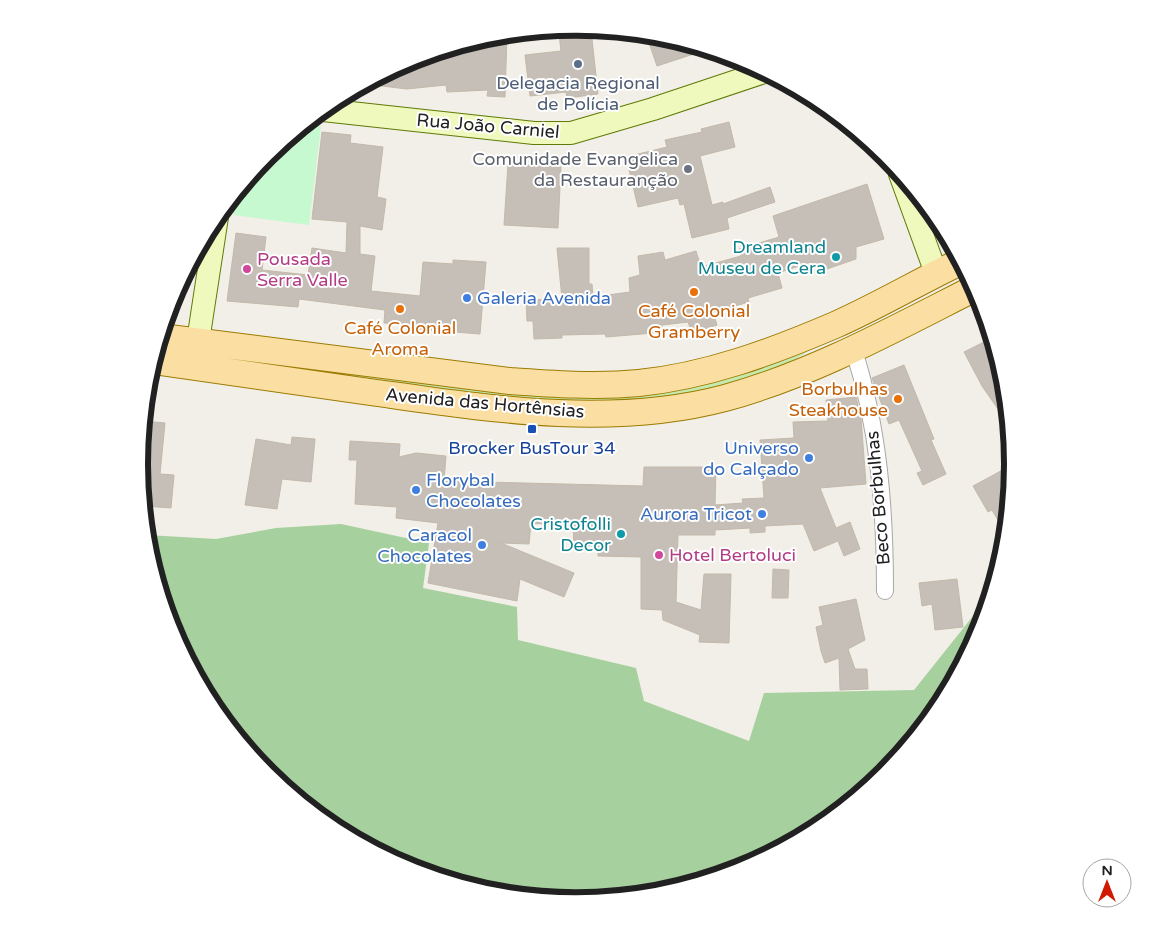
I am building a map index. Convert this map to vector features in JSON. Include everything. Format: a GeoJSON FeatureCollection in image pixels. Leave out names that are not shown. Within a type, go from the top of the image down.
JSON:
{"type":"FeatureCollection","features":[{"type":"Feature","properties":{"kind":"main road","name":"Avenida das Hortênsias"},"geometry":{"type":"LineString","coordinates":[[168,338],[510,381],[551,384],[638,383],[678,377],[726,366],[775,350],[837,324],[954,265]]}},
{"type":"Feature","properties":{"kind":"main road"},"geometry":{"type":"LineString","coordinates":[[808,370],[842,344],[923,300],[934,291],[937,284],[936,273]]}},
{"type":"Feature","properties":{"kind":"main road","name":"Avenida das Hortênsias"},"geometry":{"type":"LineString","coordinates":[[161,362],[456,404],[574,414],[668,409],[723,398],[777,382],[808,370],[967,291]]}},
{"type":"Feature","properties":{"kind":"street","name":"Rua João Carniel"},"geometry":{"type":"LineString","coordinates":[[334,111],[534,134],[571,133],[653,109],[754,75]]}},
{"type":"Feature","properties":{"kind":"street"},"geometry":{"type":"LineString","coordinates":[[907,194],[936,273]]}},
{"type":"Feature","properties":{"kind":"street"},"geometry":{"type":"LineString","coordinates":[[198,341],[214,236]]}},
{"type":"Feature","properties":{"kind":"street","name":"Beco Borbulhas"},"geometry":{"type":"LineString","coordinates":[[853,348],[873,428],[878,458],[884,526],[885,591]]}},
{"type":"Feature","properties":{"kind":"green space"},"geometry":{"type":"Polygon","coordinates":[[[316,125],[321,126],[309,225],[233,215],[234,208],[254,182],[294,142],[316,125]]]}},
{"type":"Feature","properties":{"kind":"green space"},"geometry":{"type":"Polygon","coordinates":[[[204,349],[473,388],[787,358],[809,351],[761,375],[710,391],[656,399],[600,402],[488,396],[164,351],[204,349]]]}},
{"type":"Feature","properties":{"kind":"green space"},"geometry":{"type":"Polygon","coordinates":[[[341,524],[429,543],[423,588],[517,607],[518,640],[636,668],[644,701],[749,741],[764,693],[914,690],[978,610],[960,653],[932,702],[898,746],[858,786],[814,820],[765,848],[740,859],[713,869],[659,884],[604,891],[576,892],[520,888],[465,877],[412,859],[387,848],[338,820],[294,786],[254,746],[220,702],[192,653],[181,628],[163,575],[154,535],[216,539],[276,528],[341,524]]]}},
{"type":"Feature","properties":{"kind":"building"},"geometry":{"type":"Polygon","coordinates":[[[559,37],[592,37],[598,94],[567,98],[566,92],[530,96],[525,55],[561,51],[559,37]]]}},
{"type":"Feature","properties":{"kind":"building"},"geometry":{"type":"Polygon","coordinates":[[[507,42],[505,97],[487,96],[488,90],[447,92],[446,85],[407,89],[377,85],[439,59],[507,42]]]}},
{"type":"Feature","properties":{"kind":"building"},"geometry":{"type":"Polygon","coordinates":[[[649,43],[695,54],[657,66],[649,43]]]}},
{"type":"Feature","properties":{"kind":"building"},"geometry":{"type":"Polygon","coordinates":[[[729,122],[735,147],[700,156],[712,205],[723,202],[723,204],[770,187],[775,202],[727,218],[729,229],[692,238],[684,204],[680,205],[678,198],[638,207],[626,157],[667,147],[665,140],[702,132],[701,129],[729,122]]]}},
{"type":"Feature","properties":{"kind":"building"},"geometry":{"type":"Polygon","coordinates":[[[322,132],[351,135],[350,143],[383,147],[377,197],[386,199],[382,230],[360,226],[360,254],[375,256],[371,291],[420,296],[423,262],[453,264],[453,260],[486,262],[480,334],[418,329],[418,325],[384,323],[385,310],[299,299],[298,307],[227,301],[236,233],[266,237],[262,270],[308,275],[312,248],[346,253],[347,222],[312,219],[322,132]]]}},
{"type":"Feature","properties":{"kind":"building"},"geometry":{"type":"Polygon","coordinates":[[[508,164],[561,167],[558,228],[504,225],[508,164]]]}},
{"type":"Feature","properties":{"kind":"building"},"geometry":{"type":"Polygon","coordinates":[[[867,184],[884,239],[856,247],[856,259],[821,271],[811,262],[778,273],[782,288],[748,298],[749,302],[713,312],[717,325],[692,333],[688,322],[662,325],[662,329],[654,333],[606,337],[605,334],[562,335],[562,338],[534,339],[533,321],[527,321],[526,300],[562,299],[557,248],[589,248],[589,284],[592,284],[593,297],[630,292],[629,278],[640,275],[638,256],[663,252],[665,260],[696,251],[701,267],[741,256],[739,249],[779,237],[773,216],[867,184]]]}},
{"type":"Feature","properties":{"kind":"building"},"geometry":{"type":"Polygon","coordinates":[[[985,341],[996,381],[1001,413],[982,386],[964,352],[985,341]]]}},
{"type":"Feature","properties":{"kind":"building","name":"Borbulhas Steakhouse"},"geometry":{"type":"Polygon","coordinates":[[[904,365],[934,439],[931,440],[946,474],[923,485],[917,473],[922,471],[899,420],[889,424],[872,378],[904,365]]]}},
{"type":"Feature","properties":{"kind":"building"},"geometry":{"type":"Polygon","coordinates":[[[856,397],[861,418],[866,484],[820,488],[836,528],[850,522],[860,549],[844,556],[838,541],[814,551],[803,524],[765,526],[765,532],[750,533],[750,528],[715,530],[715,535],[678,535],[676,602],[701,610],[704,574],[731,574],[729,643],[699,642],[700,635],[663,620],[662,610],[641,609],[641,557],[598,556],[598,546],[574,545],[573,526],[531,523],[529,544],[501,543],[574,573],[564,597],[520,579],[517,601],[428,583],[438,523],[396,518],[397,507],[355,504],[357,460],[349,460],[350,441],[400,444],[399,457],[416,453],[446,456],[444,481],[643,486],[644,467],[716,467],[715,505],[743,503],[742,499],[764,498],[760,440],[794,438],[793,422],[828,421],[826,400],[856,397]]]}},
{"type":"Feature","properties":{"kind":"building"},"geometry":{"type":"Polygon","coordinates":[[[151,422],[165,423],[160,474],[174,475],[171,508],[151,506],[148,464],[151,422]]]}},
{"type":"Feature","properties":{"kind":"building"},"geometry":{"type":"Polygon","coordinates":[[[292,437],[315,439],[311,482],[282,479],[277,509],[245,505],[256,439],[291,445],[292,437]]]}},
{"type":"Feature","properties":{"kind":"building"},"geometry":{"type":"Polygon","coordinates":[[[1004,469],[1000,523],[992,510],[988,512],[973,486],[1004,469]]]}},
{"type":"Feature","properties":{"kind":"building"},"geometry":{"type":"Polygon","coordinates":[[[773,569],[789,570],[788,598],[772,598],[773,569]]]}},
{"type":"Feature","properties":{"kind":"building"},"geometry":{"type":"Polygon","coordinates":[[[957,579],[963,627],[935,630],[932,604],[922,606],[919,583],[957,579]]]}},
{"type":"Feature","properties":{"kind":"building"},"geometry":{"type":"Polygon","coordinates":[[[856,599],[865,640],[848,649],[855,669],[867,669],[868,689],[840,690],[839,658],[825,663],[821,651],[816,627],[823,625],[819,607],[856,599]]]}},
{"type":"Feature","properties":{"kind":"place","name":"Delegacia Regional de Polícia"},"geometry":{"type":"Point","coordinates":[578,64]}},
{"type":"Feature","properties":{"kind":"place","name":"Comunidade Evangelica da Restauranção"},"geometry":{"type":"Point","coordinates":[688,169]}},
{"type":"Feature","properties":{"kind":"place","name":"Dreamland Museu de Cera"},"geometry":{"type":"Point","coordinates":[836,257]}},
{"type":"Feature","properties":{"kind":"place","name":"Pousada Serra Valle"},"geometry":{"type":"Point","coordinates":[247,269]}},
{"type":"Feature","properties":{"kind":"place","name":"Café Colonial Gramberry"},"geometry":{"type":"Point","coordinates":[694,292]}},
{"type":"Feature","properties":{"kind":"place","name":"Galeria Avenida"},"geometry":{"type":"Point","coordinates":[467,298]}},
{"type":"Feature","properties":{"kind":"place","name":"Café Colonial Aroma"},"geometry":{"type":"Point","coordinates":[400,309]}},
{"type":"Feature","properties":{"kind":"place","name":"Borbulhas Steakhouse"},"geometry":{"type":"Point","coordinates":[898,399]}},
{"type":"Feature","properties":{"kind":"place","name":"Brocker BusTour 34"},"geometry":{"type":"Point","coordinates":[532,429]}},
{"type":"Feature","properties":{"kind":"place","name":"Universo do Calçado"},"geometry":{"type":"Point","coordinates":[809,458]}},
{"type":"Feature","properties":{"kind":"place","name":"Florybal Chocolates"},"geometry":{"type":"Point","coordinates":[416,490]}},
{"type":"Feature","properties":{"kind":"place","name":"Aurora Tricot"},"geometry":{"type":"Point","coordinates":[762,514]}},
{"type":"Feature","properties":{"kind":"place","name":"Cristofolli Decor"},"geometry":{"type":"Point","coordinates":[621,534]}},
{"type":"Feature","properties":{"kind":"place","name":"Caracol Chocolates"},"geometry":{"type":"Point","coordinates":[482,545]}},
{"type":"Feature","properties":{"kind":"place","name":"Hotel Bertoluci"},"geometry":{"type":"Point","coordinates":[659,555]}}]}
